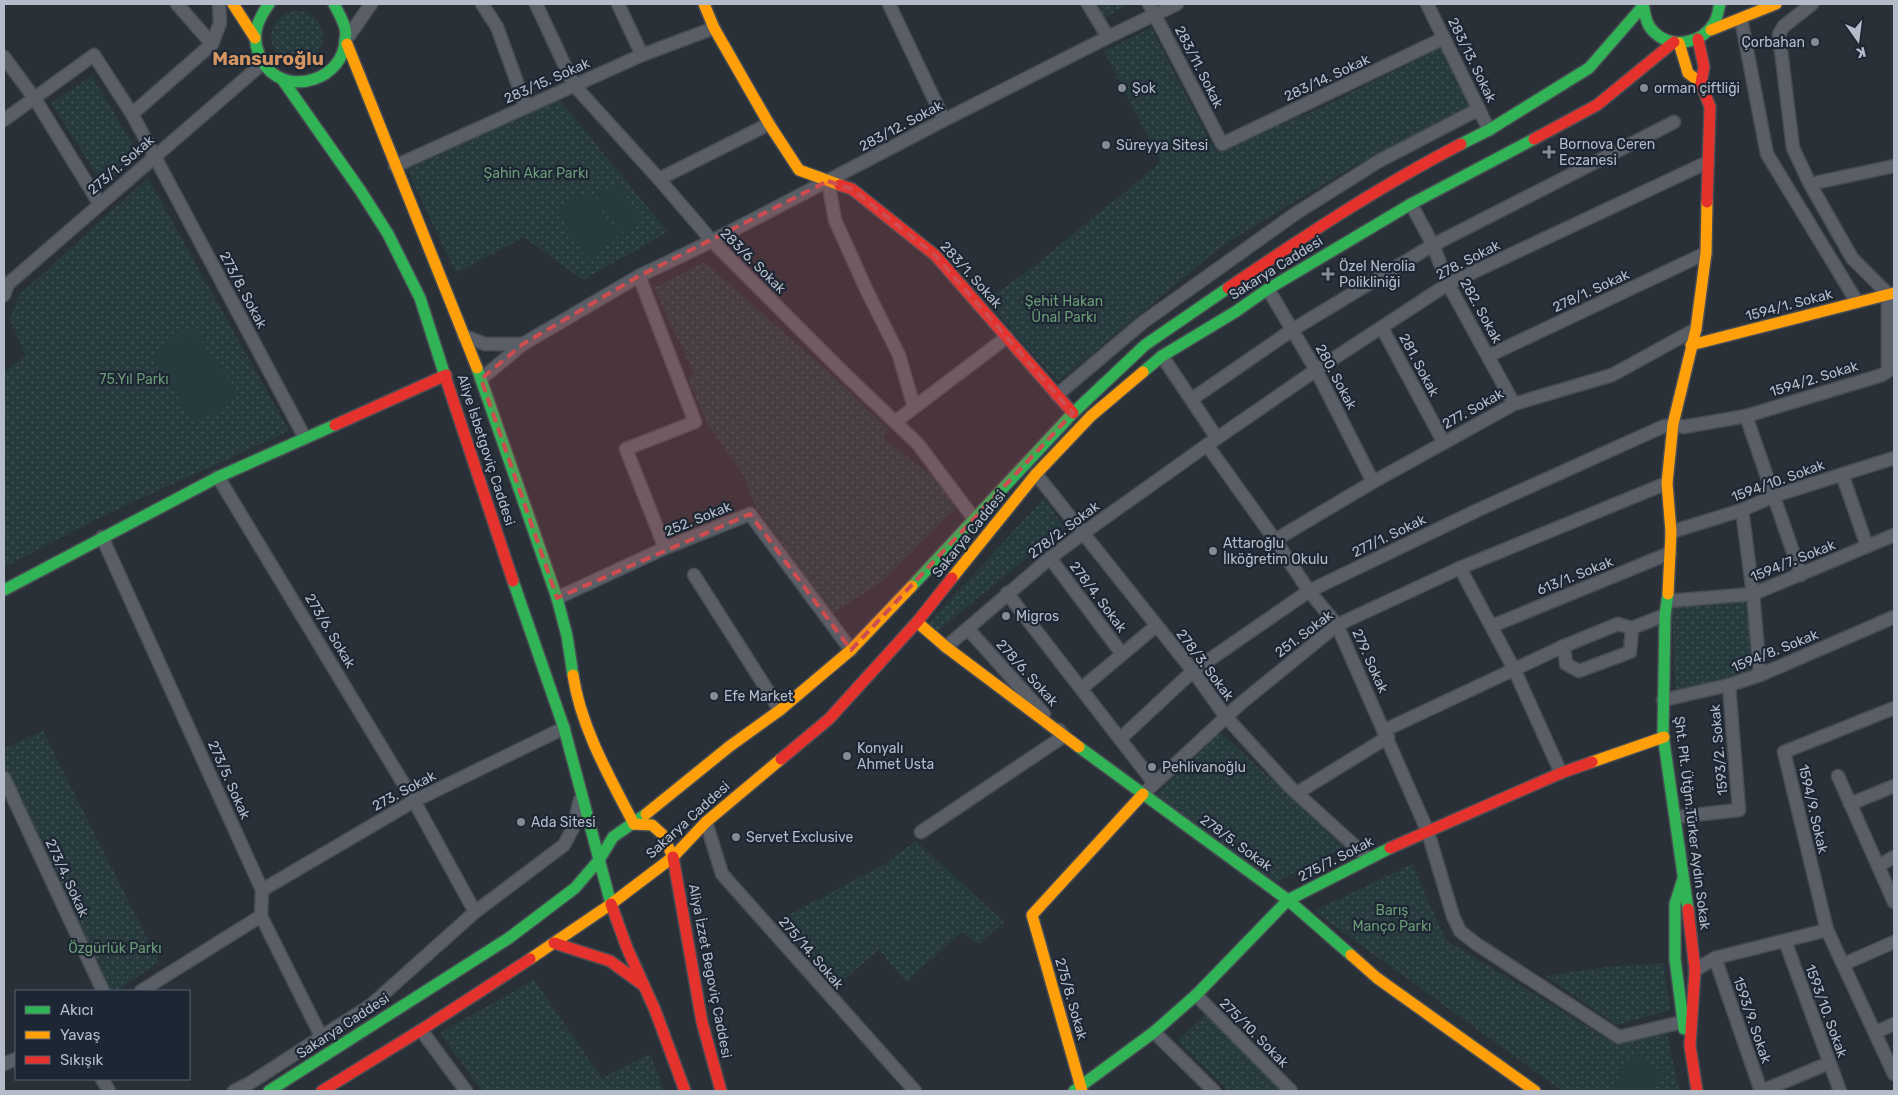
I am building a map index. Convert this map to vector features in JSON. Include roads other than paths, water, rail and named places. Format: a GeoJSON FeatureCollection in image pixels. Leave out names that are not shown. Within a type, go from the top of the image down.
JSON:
{"type":"FeatureCollection","features":[{"type":"Feature","properties":{"kind":"main road"},"geometry":{"type":"LineString","coordinates":[[233,4],[255,38]]}},
{"type":"Feature","properties":{"kind":"main road"},"geometry":{"type":"LineString","coordinates":[[263,63],[257,51],[256,25],[261,14],[269,4]]}},
{"type":"Feature","properties":{"kind":"main road","name":"Aliye İsbetgoviç Caddesi"},"geometry":{"type":"LineString","coordinates":[[334,4],[346,25],[347,40],[395,166],[481,379],[557,598],[567,636],[575,687],[587,724],[608,774],[634,824]]}},
{"type":"Feature","properties":{"kind":"main road","name":"283/1. Sokak"},"geometry":{"type":"LineString","coordinates":[[704,4],[714,28],[769,124],[799,170],[852,189],[935,255],[1073,413]]}},
{"type":"Feature","properties":{"kind":"main road"},"geometry":{"type":"LineString","coordinates":[[1710,30],[1716,21],[1720,4]]}},
{"type":"Feature","properties":{"kind":"main road"},"geometry":{"type":"LineString","coordinates":[[1643,5],[1644,15],[1652,30],[1658,36],[1677,43],[1698,39],[1710,30],[1776,4]]}},
{"type":"Feature","properties":{"kind":"main road","name":"Sakarya Caddesi"},"geometry":{"type":"LineString","coordinates":[[269,1091],[510,938],[575,888],[598,860],[613,837],[634,824],[730,746],[780,710],[851,650],[975,520],[1073,413],[1145,345],[1308,234],[1436,157],[1489,130],[1588,68],[1643,5]]}},
{"type":"Feature","properties":{"kind":"main road","name":"Şht. Plt. Ütğm.Türker Aydın Sokak"},"geometry":{"type":"LineString","coordinates":[[1697,1091],[1690,1046],[1695,970],[1684,874],[1664,737],[1663,700],[1665,615],[1668,601],[1672,532],[1667,483],[1673,424],[1696,328],[1706,253],[1710,107],[1701,83],[1704,67],[1698,39]]}},
{"type":"Feature","properties":{"kind":"main road"},"geometry":{"type":"LineString","coordinates":[[282,79],[295,83],[321,79],[332,72],[340,62],[347,50],[347,40]]}},
{"type":"Feature","properties":{"kind":"main road","name":"Sakarya Caddesi"},"geometry":{"type":"LineString","coordinates":[[322,1091],[421,1030],[554,943],[611,904],[673,857],[706,822],[829,719],[917,622],[1036,474],[1091,416],[1162,356],[1268,289],[1411,204],[1597,105],[1677,43]]}},
{"type":"Feature","properties":{"kind":"main road","name":"Şht. Plt. Ütğm.Türker Aydın Sokak"},"geometry":{"type":"LineString","coordinates":[[1677,43],[1688,73],[1701,83]]}},
{"type":"Feature","properties":{"kind":"main road","name":"Aliye İsbetgoviç Caddesi"},"geometry":{"type":"LineString","coordinates":[[263,63],[282,79],[360,190],[388,234],[420,298],[487,506],[564,728],[611,904]]}},
{"type":"Feature","properties":{"kind":"main road","name":"1594/1. Sokak"},"geometry":{"type":"LineString","coordinates":[[1691,345],[1891,294]]}},
{"type":"Feature","properties":{"kind":"main road"},"geometry":{"type":"LineString","coordinates":[[4,590],[218,477],[446,375]]}},
{"type":"Feature","properties":{"kind":"main road","name":"278/5. Sokak"},"geometry":{"type":"LineString","coordinates":[[917,622],[946,647],[1064,736],[1288,900],[1377,978],[1535,1091]]}},
{"type":"Feature","properties":{"kind":"main road","name":"275/7. Sokak"},"geometry":{"type":"LineString","coordinates":[[1079,1089],[1154,1032],[1196,995],[1288,900],[1368,858],[1561,773],[1664,737]]}},
{"type":"Feature","properties":{"kind":"main road","name":"251. Sokak"},"geometry":{"type":"LineString","coordinates":[[1032,915],[1142,794]]}},
{"type":"Feature","properties":{"kind":"main road","name":"Aliya İzzet Begoviç Caddesi"},"geometry":{"type":"LineString","coordinates":[[634,824],[652,825],[662,834],[673,857],[702,1022],[721,1091]]}},
{"type":"Feature","properties":{"kind":"main road"},"geometry":{"type":"LineString","coordinates":[[1684,874],[1675,904],[1675,959],[1682,1022],[1690,1046]]}},
{"type":"Feature","properties":{"kind":"main road"},"geometry":{"type":"LineString","coordinates":[[611,904],[685,1091]]}},
{"type":"Feature","properties":{"kind":"main road","name":"275/8. Sokak"},"geometry":{"type":"LineString","coordinates":[[1032,915],[1079,1089]]}},
{"type":"Feature","properties":{"kind":"main road"},"geometry":{"type":"LineString","coordinates":[[554,943],[610,961],[644,986]]}},
{"type":"Feature","properties":{"kind":"street"},"geometry":{"type":"LineString","coordinates":[[177,4],[212,44]]}},
{"type":"Feature","properties":{"kind":"street"},"geometry":{"type":"LineString","coordinates":[[132,114],[212,44],[220,23],[219,4]]}},
{"type":"Feature","properties":{"kind":"street"},"geometry":{"type":"LineString","coordinates":[[347,40],[371,4]]}},
{"type":"Feature","properties":{"kind":"street"},"geometry":{"type":"LineString","coordinates":[[482,4],[497,27],[526,107]]}},
{"type":"Feature","properties":{"kind":"street","name":"283/6. Sokak"},"geometry":{"type":"LineString","coordinates":[[536,4],[574,85],[660,179],[712,241],[918,444],[975,520]]}},
{"type":"Feature","properties":{"kind":"street"},"geometry":{"type":"LineString","coordinates":[[618,4],[642,55]]}},
{"type":"Feature","properties":{"kind":"street"},"geometry":{"type":"LineString","coordinates":[[890,4],[944,120]]}},
{"type":"Feature","properties":{"kind":"street"},"geometry":{"type":"LineString","coordinates":[[1088,4],[1108,37]]}},
{"type":"Feature","properties":{"kind":"street","name":"283/12. Sokak"},"geometry":{"type":"LineString","coordinates":[[481,379],[523,344],[640,276],[712,241],[1108,37],[1152,9],[1177,4]]}},
{"type":"Feature","properties":{"kind":"street","name":"283/13. Sokak"},"geometry":{"type":"LineString","coordinates":[[1427,4],[1489,130]]}},
{"type":"Feature","properties":{"kind":"street"},"geometry":{"type":"LineString","coordinates":[[1812,4],[1784,26],[1780,31],[1779,37],[1793,148],[1810,184],[1852,258],[1891,294]]}},
{"type":"Feature","properties":{"kind":"street","name":"283/11. Sokak"},"geometry":{"type":"LineString","coordinates":[[1152,9],[1222,144]]}},
{"type":"Feature","properties":{"kind":"street"},"geometry":{"type":"LineString","coordinates":[[1741,19],[1767,154],[1857,302]]}},
{"type":"Feature","properties":{"kind":"street","name":"283/15. Sokak"},"geometry":{"type":"LineString","coordinates":[[395,166],[642,55],[714,28]]}},
{"type":"Feature","properties":{"kind":"street","name":"283/14. Sokak"},"geometry":{"type":"LineString","coordinates":[[1222,144],[1444,38]]}},
{"type":"Feature","properties":{"kind":"street","name":"273/8. Sokak"},"geometry":{"type":"LineString","coordinates":[[35,99],[94,55],[132,114],[305,438]]}},
{"type":"Feature","properties":{"kind":"street"},"geometry":{"type":"LineString","coordinates":[[4,57],[35,99],[99,203]]}},
{"type":"Feature","properties":{"kind":"street","name":"273/1. Sokak"},"geometry":{"type":"LineString","coordinates":[[4,295],[8,284],[99,203],[263,63]]}},
{"type":"Feature","properties":{"kind":"street"},"geometry":{"type":"LineString","coordinates":[[4,120],[35,99]]}},
{"type":"Feature","properties":{"kind":"street"},"geometry":{"type":"LineString","coordinates":[[1057,395],[1142,323],[1295,214],[1379,161],[1479,109]]}},
{"type":"Feature","properties":{"kind":"street"},"geometry":{"type":"LineString","coordinates":[[1192,399],[1292,330],[1432,245],[1674,122]]}},
{"type":"Feature","properties":{"kind":"street"},"geometry":{"type":"LineString","coordinates":[[660,179],[769,124]]}},
{"type":"Feature","properties":{"kind":"street","name":"278. Sokak"},"geometry":{"type":"LineString","coordinates":[[1212,442],[1316,370],[1448,284],[1708,162]]}},
{"type":"Feature","properties":{"kind":"street"},"geometry":{"type":"LineString","coordinates":[[1810,184],[1894,166]]}},
{"type":"Feature","properties":{"kind":"street"},"geometry":{"type":"LineString","coordinates":[[828,181],[835,220],[866,289],[899,354],[914,407]]}},
{"type":"Feature","properties":{"kind":"street","name":"282. Sokak"},"geometry":{"type":"LineString","coordinates":[[1411,204],[1432,245],[1448,284],[1514,404]]}},
{"type":"Feature","properties":{"kind":"street","name":"278/1. Sokak"},"geometry":{"type":"LineString","coordinates":[[1488,356],[1706,253]]}},
{"type":"Feature","properties":{"kind":"street"},"geometry":{"type":"LineString","coordinates":[[640,276],[695,422],[626,449],[665,548]]}},
{"type":"Feature","properties":{"kind":"street","name":"280. Sokak"},"geometry":{"type":"LineString","coordinates":[[1268,289],[1316,370],[1373,482]]}},
{"type":"Feature","properties":{"kind":"street","name":"1594/2. Sokak"},"geometry":{"type":"LineString","coordinates":[[1673,424],[1684,427],[1746,416],[1888,371],[1891,294]]}},
{"type":"Feature","properties":{"kind":"street","name":"281. Sokak"},"geometry":{"type":"LineString","coordinates":[[1382,328],[1444,442]]}},
{"type":"Feature","properties":{"kind":"street","name":"277. Sokak"},"geometry":{"type":"LineString","coordinates":[[1275,540],[1373,482],[1514,404],[1612,375],[1696,328]]}},
{"type":"Feature","properties":{"kind":"street"},"geometry":{"type":"LineString","coordinates":[[464,336],[485,344],[523,344]]}},
{"type":"Feature","properties":{"kind":"street"},"geometry":{"type":"LineString","coordinates":[[895,422],[1007,337]]}},
{"type":"Feature","properties":{"kind":"street","name":"279. Sokak"},"geometry":{"type":"LineString","coordinates":[[1162,356],[1192,399],[1212,442],[1275,540],[1309,591],[1337,625],[1428,832],[1453,916],[1460,931],[1475,943],[1618,1037],[1682,1022]]}},
{"type":"Feature","properties":{"kind":"street"},"geometry":{"type":"LineString","coordinates":[[1746,416],[1801,575]]}},
{"type":"Feature","properties":{"kind":"street","name":"277/1. Sokak"},"geometry":{"type":"LineString","coordinates":[[1121,738],[1193,671],[1309,591],[1478,510],[1662,427],[1673,424]]}},
{"type":"Feature","properties":{"kind":"street","name":"278/2. Sokak"},"geometry":{"type":"LineString","coordinates":[[946,647],[1050,558],[1212,442]]}},
{"type":"Feature","properties":{"kind":"street","name":"1594/10. Sokak"},"geometry":{"type":"LineString","coordinates":[[1672,532],[1742,510],[1774,496],[1894,458]]}},
{"type":"Feature","properties":{"kind":"street","name":"278/3. Sokak"},"geometry":{"type":"LineString","coordinates":[[1036,474],[1193,671],[1226,717],[1297,793],[1368,858]]}},
{"type":"Feature","properties":{"kind":"street"},"geometry":{"type":"LineString","coordinates":[[1842,474],[1867,546]]}},
{"type":"Feature","properties":{"kind":"street","name":"273/6. Sokak"},"geometry":{"type":"LineString","coordinates":[[218,477],[414,801],[475,912]]}},
{"type":"Feature","properties":{"kind":"street","name":"251. Sokak"},"geometry":{"type":"LineString","coordinates":[[1142,794],[1240,704],[1337,625],[1460,568],[1667,483]]}},
{"type":"Feature","properties":{"kind":"street"},"geometry":{"type":"LineString","coordinates":[[1742,510],[1753,594],[1760,675]]}},
{"type":"Feature","properties":{"kind":"street","name":"252. Sokak"},"geometry":{"type":"LineString","coordinates":[[557,598],[665,548],[750,514],[851,650]]}},
{"type":"Feature","properties":{"kind":"street","name":"1594/7. Sokak"},"geometry":{"type":"LineString","coordinates":[[1668,601],[1753,594],[1894,535]]}},
{"type":"Feature","properties":{"kind":"street","name":"273/5. Sokak"},"geometry":{"type":"LineString","coordinates":[[102,537],[262,890],[261,916],[321,1036]]}},
{"type":"Feature","properties":{"kind":"street","name":"613/1. Sokak"},"geometry":{"type":"LineString","coordinates":[[1492,626],[1670,553]]}},
{"type":"Feature","properties":{"kind":"street","name":"278/4. Sokak"},"geometry":{"type":"LineString","coordinates":[[1050,558],[1122,654]]}},
{"type":"Feature","properties":{"kind":"street"},"geometry":{"type":"LineString","coordinates":[[1460,568],[1514,669],[1561,773]]}},
{"type":"Feature","properties":{"kind":"street"},"geometry":{"type":"LineString","coordinates":[[694,575],[780,710]]}},
{"type":"Feature","properties":{"kind":"street"},"geometry":{"type":"LineString","coordinates":[[1008,594],[1154,783]]}},
{"type":"Feature","properties":{"kind":"street"},"geometry":{"type":"LineString","coordinates":[[1297,793],[1386,734],[1514,669],[1618,624],[1632,628],[1665,615]]}},
{"type":"Feature","properties":{"kind":"street","name":"1594/8. Sokak"},"geometry":{"type":"LineString","coordinates":[[1663,700],[1728,685],[1760,675],[1894,617]]}},
{"type":"Feature","properties":{"kind":"street"},"geometry":{"type":"LineString","coordinates":[[1082,688],[1156,626]]}},
{"type":"Feature","properties":{"kind":"street"},"geometry":{"type":"LineString","coordinates":[[1564,646],[1566,664],[1579,671],[1630,652],[1632,628]]}},
{"type":"Feature","properties":{"kind":"street","name":"278/6. Sokak"},"geometry":{"type":"LineString","coordinates":[[968,630],[1064,736]]}},
{"type":"Feature","properties":{"kind":"street","name":"1593/2. Sokak"},"geometry":{"type":"LineString","coordinates":[[1676,817],[1739,810],[1728,685]]}},
{"type":"Feature","properties":{"kind":"street","name":"1594/9. Sokak"},"geometry":{"type":"LineString","coordinates":[[1827,930],[1784,752],[1894,708]]}},
{"type":"Feature","properties":{"kind":"street","name":"273. Sokak"},"geometry":{"type":"LineString","coordinates":[[262,890],[414,801],[564,728]]}},
{"type":"Feature","properties":{"kind":"street"},"geometry":{"type":"LineString","coordinates":[[921,832],[1064,736]]}},
{"type":"Feature","properties":{"kind":"street"},"geometry":{"type":"LineString","coordinates":[[1838,776],[1894,902]]}},
{"type":"Feature","properties":{"kind":"street","name":"273/4. Sokak"},"geometry":{"type":"LineString","coordinates":[[4,778],[103,990]]}},
{"type":"Feature","properties":{"kind":"street"},"geometry":{"type":"LineString","coordinates":[[1850,804],[1894,786]]}},
{"type":"Feature","properties":{"kind":"street"},"geometry":{"type":"LineString","coordinates":[[234,1091],[253,1087],[321,1036],[371,1005],[475,912],[564,845],[573,828],[582,795]]}},
{"type":"Feature","properties":{"kind":"street","name":"275/14. Sokak"},"geometry":{"type":"LineString","coordinates":[[706,822],[722,874],[916,1091]]}},
{"type":"Feature","properties":{"kind":"street"},"geometry":{"type":"LineString","coordinates":[[1878,866],[1894,857]]}},
{"type":"Feature","properties":{"kind":"street"},"geometry":{"type":"LineString","coordinates":[[143,990],[261,916]]}},
{"type":"Feature","properties":{"kind":"street"},"geometry":{"type":"LineString","coordinates":[[1695,970],[1715,958],[1827,930],[1894,1074]]}},
{"type":"Feature","properties":{"kind":"street","name":"1593/10. Sokak"},"geometry":{"type":"LineString","coordinates":[[1785,941],[1840,1091]]}},
{"type":"Feature","properties":{"kind":"street"},"geometry":{"type":"LineString","coordinates":[[1844,964],[1894,942]]}},
{"type":"Feature","properties":{"kind":"street","name":"1593/9. Sokak"},"geometry":{"type":"LineString","coordinates":[[1715,958],[1762,1091]]}},
{"type":"Feature","properties":{"kind":"street","name":"275/10. Sokak"},"geometry":{"type":"LineString","coordinates":[[1196,995],[1290,1091]]}},
{"type":"Feature","properties":{"kind":"street"},"geometry":{"type":"LineString","coordinates":[[1876,1032],[1894,1024]]}},
{"type":"Feature","properties":{"kind":"street"},"geometry":{"type":"LineString","coordinates":[[421,1030],[466,1091]]}},
{"type":"Feature","properties":{"kind":"street"},"geometry":{"type":"LineString","coordinates":[[1154,1032],[1214,1091]]}},
{"type":"Feature","properties":{"kind":"street"},"geometry":{"type":"LineString","coordinates":[[1762,1091],[1829,1062]]}},
{"type":"Feature","properties":{"kind":"street"},"geometry":{"type":"LineString","coordinates":[[103,1080],[109,1091]]}},
{"type":"Feature","properties":{"kind":"place","name":"Çorbahan"},"geometry":{"type":"Point","coordinates":[1815,42]}},
{"type":"Feature","properties":{"kind":"place","name":"Şok"},"geometry":{"type":"Point","coordinates":[1122,88]}},
{"type":"Feature","properties":{"kind":"place","name":"orman çiftliği"},"geometry":{"type":"Point","coordinates":[1644,88]}},
{"type":"Feature","properties":{"kind":"place","name":"Süreyya Sitesi"},"geometry":{"type":"Point","coordinates":[1106,145]}},
{"type":"Feature","properties":{"kind":"place","name":"Bornova Ceren Eczanesi"},"geometry":{"type":"Point","coordinates":[1549,152]}},
{"type":"Feature","properties":{"kind":"place","name":"Özel Nerolia Polikliniği"},"geometry":{"type":"Point","coordinates":[1328,274]}},
{"type":"Feature","properties":{"kind":"place","name":"Attaroğlu İlköğretim Okulu"},"geometry":{"type":"Point","coordinates":[1213,551]}},
{"type":"Feature","properties":{"kind":"place","name":"Migros"},"geometry":{"type":"Point","coordinates":[1006,616]}},
{"type":"Feature","properties":{"kind":"place","name":"Efe Market"},"geometry":{"type":"Point","coordinates":[714,696]}},
{"type":"Feature","properties":{"kind":"place","name":"Konyalı Ahmet Usta"},"geometry":{"type":"Point","coordinates":[847,756]}},
{"type":"Feature","properties":{"kind":"place","name":"Pehlivanoğlu"},"geometry":{"type":"Point","coordinates":[1152,767]}},
{"type":"Feature","properties":{"kind":"place","name":"Ada Sitesi"},"geometry":{"type":"Point","coordinates":[521,822]}},
{"type":"Feature","properties":{"kind":"place","name":"Servet Exclusive"},"geometry":{"type":"Point","coordinates":[736,837]}},
{"type":"Feature","properties":{"kind":"district","name":"Mansuroğlu"},"geometry":{"type":"Point","coordinates":[268,58]}},
{"type":"Feature","properties":{"kind":"park label","name":"Şahin Akar Parkı"},"geometry":{"type":"Point","coordinates":[536,173]}},
{"type":"Feature","properties":{"kind":"park label","name":"Şehit Hakan Ünal Parkı"},"geometry":{"type":"Point","coordinates":[1064,310]}},
{"type":"Feature","properties":{"kind":"park label","name":"75.Yıl Parkı"},"geometry":{"type":"Point","coordinates":[134,379]}},
{"type":"Feature","properties":{"kind":"park label","name":"Barış Manço Parkı"},"geometry":{"type":"Point","coordinates":[1392,918]}},
{"type":"Feature","properties":{"kind":"park label","name":"Özgürlük Parkı"},"geometry":{"type":"Point","coordinates":[115,948]}}]}
